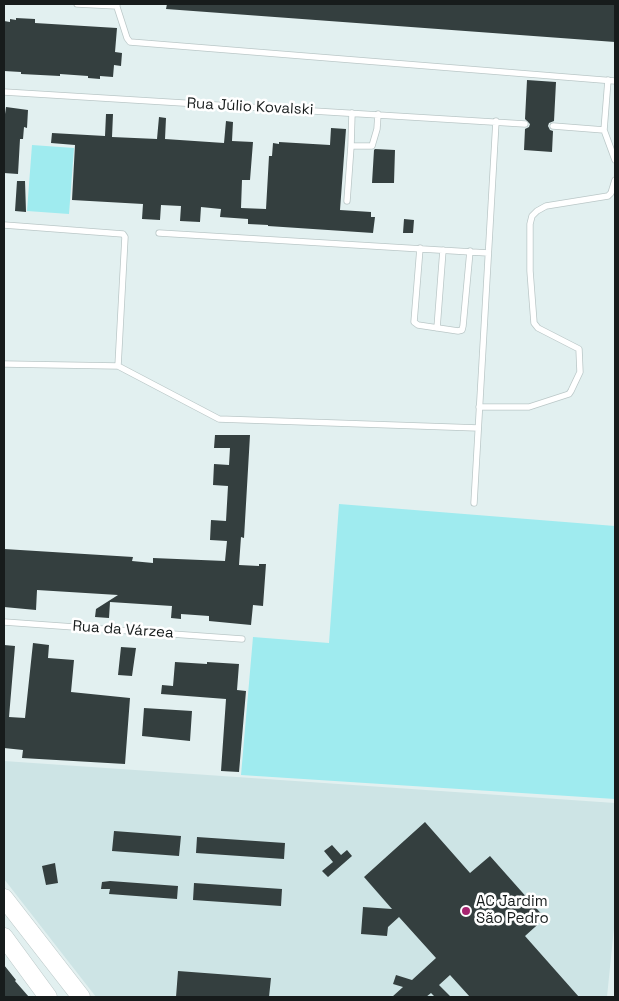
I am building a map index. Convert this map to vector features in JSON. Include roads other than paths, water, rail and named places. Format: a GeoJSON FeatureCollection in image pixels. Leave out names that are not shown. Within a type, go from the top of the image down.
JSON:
{"type":"FeatureCollection","features":[{"type":"Feature","properties":{"kind":"main road"},"geometry":{"type":"LineString","coordinates":[[4,898],[81,997]]}},
{"type":"Feature","properties":{"kind":"main road"},"geometry":{"type":"LineString","coordinates":[[7,936],[48,997]]}},
{"type":"Feature","properties":{"kind":"lane"},"geometry":{"type":"LineString","coordinates":[[78,4],[117,5],[127,40],[130,42],[615,81]]}},
{"type":"Feature","properties":{"kind":"lane"},"geometry":{"type":"LineString","coordinates":[[608,80],[604,130],[615,160]]}},
{"type":"Feature","properties":{"kind":"lane","name":"Rua Júlio Kovalski"},"geometry":{"type":"LineString","coordinates":[[4,92],[525,124]]}},
{"type":"Feature","properties":{"kind":"lane"},"geometry":{"type":"LineString","coordinates":[[347,200],[352,113]]}},
{"type":"Feature","properties":{"kind":"lane"},"geometry":{"type":"LineString","coordinates":[[351,146],[372,146],[377,129],[378,114]]}},
{"type":"Feature","properties":{"kind":"lane"},"geometry":{"type":"LineString","coordinates":[[474,503],[496,121]]}},
{"type":"Feature","properties":{"kind":"lane"},"geometry":{"type":"LineString","coordinates":[[553,126],[604,130]]}},
{"type":"Feature","properties":{"kind":"lane"},"geometry":{"type":"LineString","coordinates":[[479,407],[529,407],[569,394],[572,391],[580,372],[579,349],[538,328],[534,323],[530,271],[530,224],[532,216],[546,206],[608,196],[613,190],[615,180]]}},
{"type":"Feature","properties":{"kind":"lane"},"geometry":{"type":"LineString","coordinates":[[4,225],[121,233],[125,235],[118,366]]}},
{"type":"Feature","properties":{"kind":"lane"},"geometry":{"type":"LineString","coordinates":[[159,233],[488,252]]}},
{"type":"Feature","properties":{"kind":"lane"},"geometry":{"type":"LineString","coordinates":[[420,248],[414,322],[418,325],[458,331],[462,328],[470,251]]}},
{"type":"Feature","properties":{"kind":"lane"},"geometry":{"type":"LineString","coordinates":[[437,328],[443,250]]}},
{"type":"Feature","properties":{"kind":"lane"},"geometry":{"type":"LineString","coordinates":[[4,364],[118,366],[219,420],[478,428]]}},
{"type":"Feature","properties":{"kind":"lane","name":"Rua da Várzea"},"geometry":{"type":"LineString","coordinates":[[4,622],[242,639]]}},
{"type":"Feature","properties":{"kind":"lane"},"geometry":{"type":"LineString","coordinates":[[7,936],[56,997]]}},
{"type":"Feature","properties":{"kind":"place","name":"AC Jardim São Pedro"},"geometry":{"type":"Point","coordinates":[466,911]}}]}
